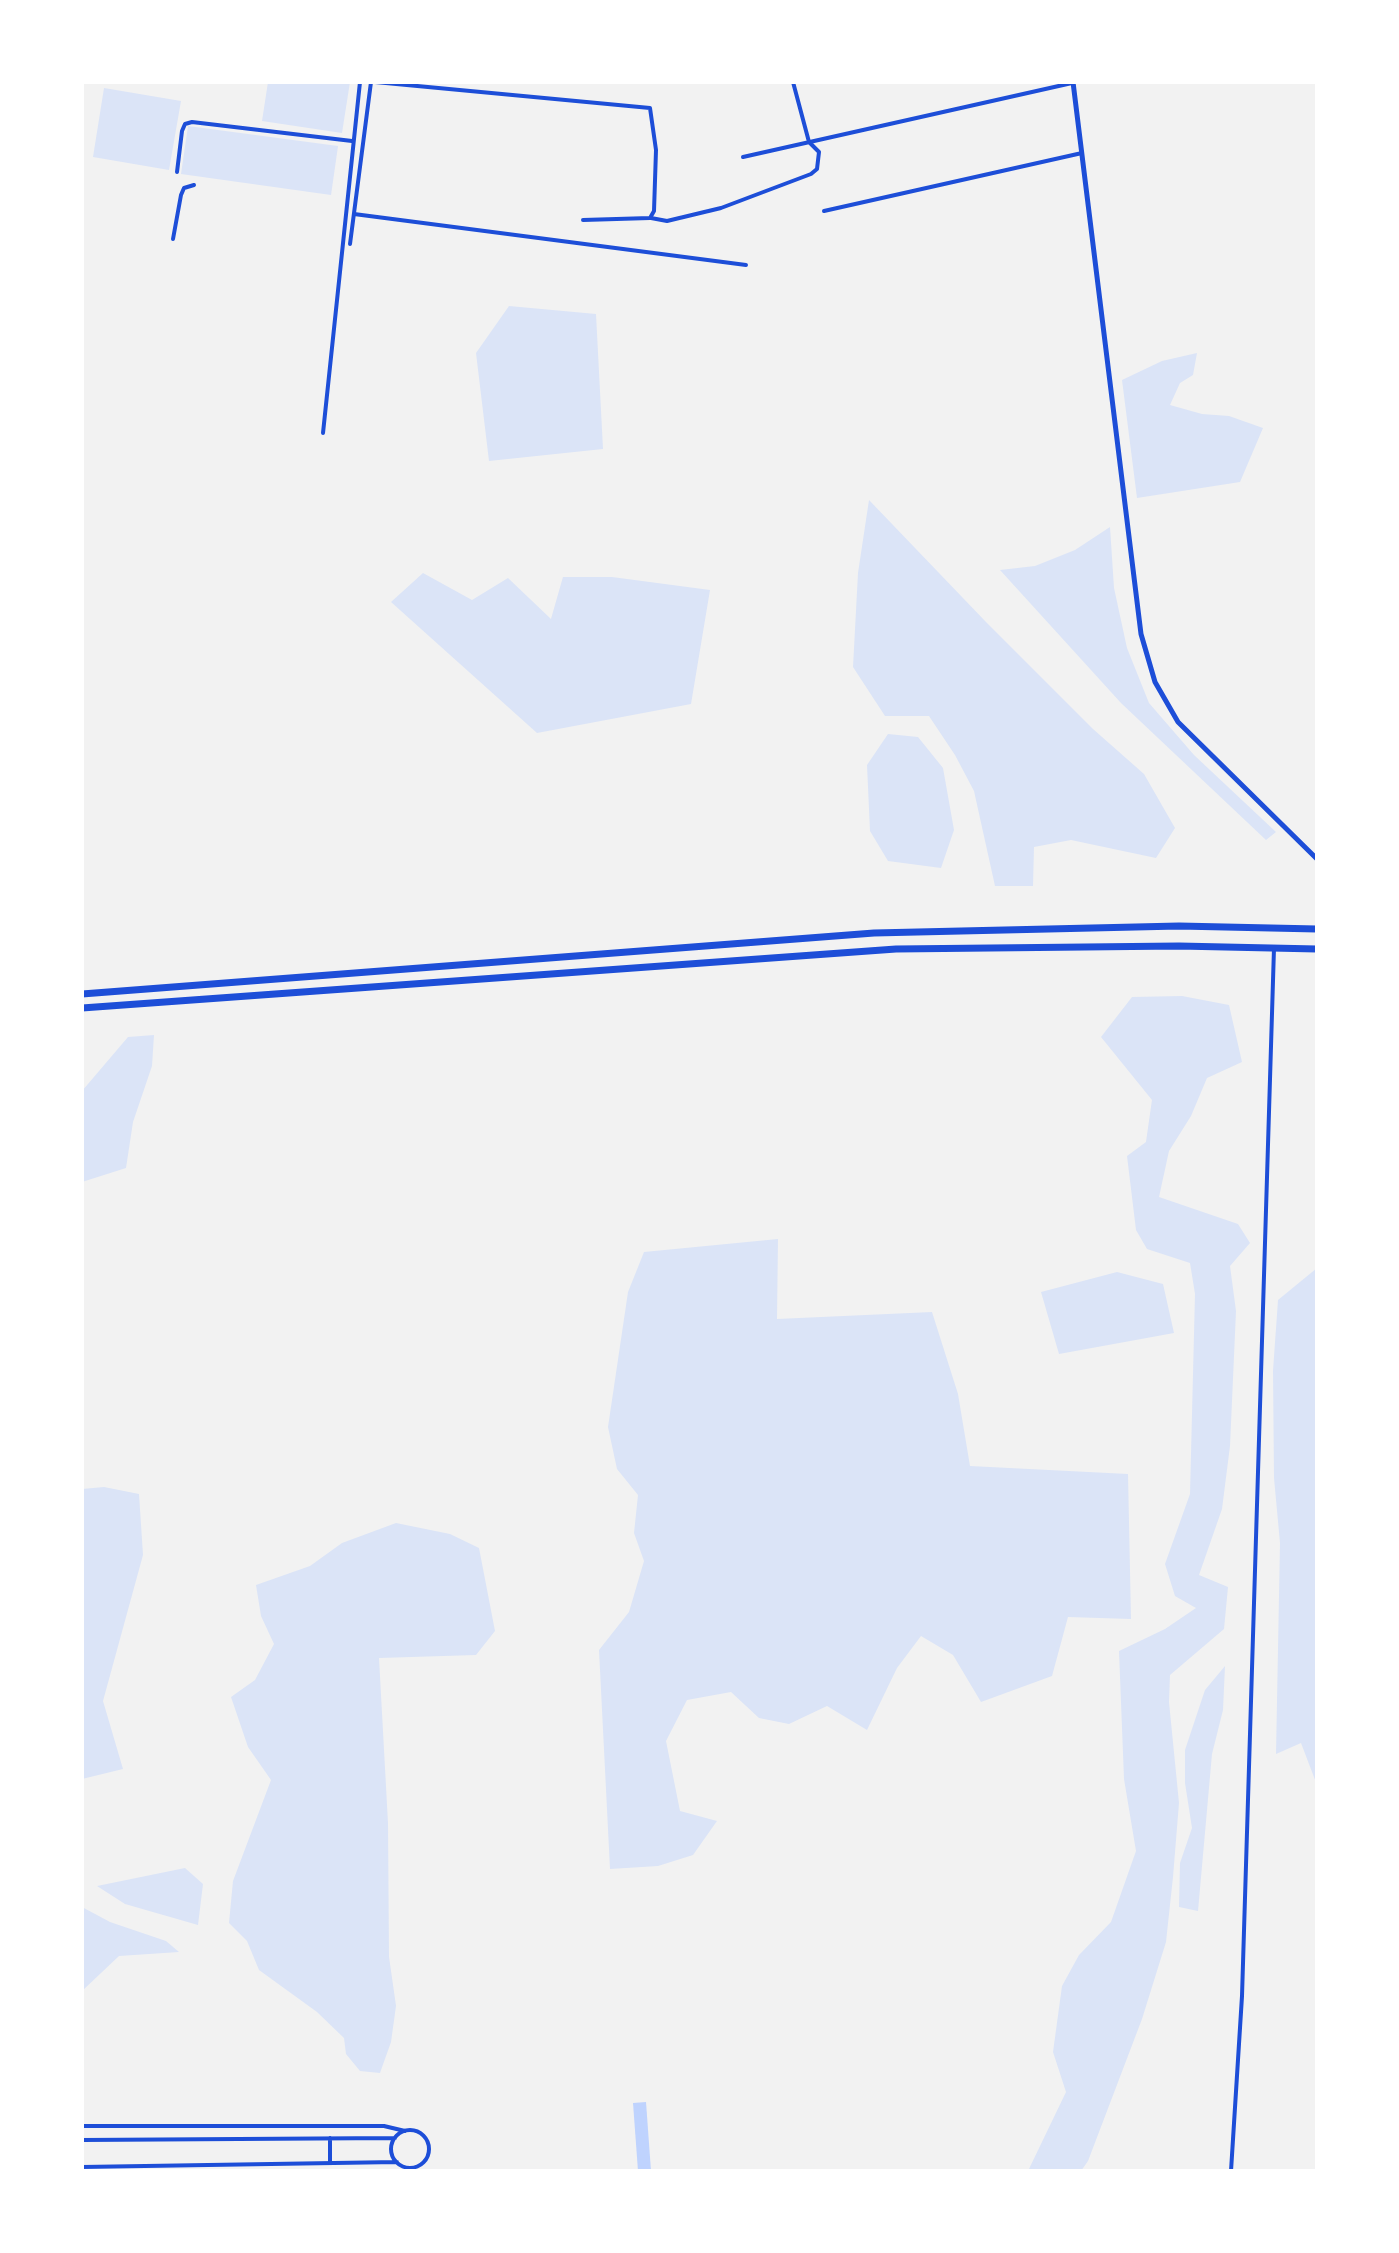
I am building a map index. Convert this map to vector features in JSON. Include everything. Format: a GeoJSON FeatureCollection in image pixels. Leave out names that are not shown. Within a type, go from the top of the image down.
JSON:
{"type":"FeatureCollection","features":[{"type":"Feature","properties":{"kind":"highway"},"geometry":{"type":"LineString","coordinates":[[82,994],[874,933],[1179,926],[1317,929]]}},
{"type":"Feature","properties":{"kind":"highway"},"geometry":{"type":"LineString","coordinates":[[82,1008],[896,949],[1317,949]]}},
{"type":"Feature","properties":{"kind":"street"},"geometry":{"type":"LineString","coordinates":[[323,433],[360,82]]}},
{"type":"Feature","properties":{"kind":"street"},"geometry":{"type":"LineString","coordinates":[[350,244],[373,82],[650,108],[656,150],[654,211],[650,218]]}},
{"type":"Feature","properties":{"kind":"street"},"geometry":{"type":"LineString","coordinates":[[583,220],[650,218],[667,221],[721,208],[803,179],[817,169],[819,152],[809,142],[793,82]]}},
{"type":"Feature","properties":{"kind":"street"},"geometry":{"type":"LineString","coordinates":[[743,157],[1073,82],[1141,634],[1155,682],[1178,722],[1317,859]]}},
{"type":"Feature","properties":{"kind":"street"},"geometry":{"type":"LineString","coordinates":[[177,172],[182,131],[185,124],[192,122],[352,141]]}},
{"type":"Feature","properties":{"kind":"street"},"geometry":{"type":"LineString","coordinates":[[824,211],[1082,153]]}},
{"type":"Feature","properties":{"kind":"street"},"geometry":{"type":"LineString","coordinates":[[173,239],[181,195],[184,188],[194,185]]}},
{"type":"Feature","properties":{"kind":"street"},"geometry":{"type":"LineString","coordinates":[[354,214],[746,265]]}},
{"type":"Feature","properties":{"kind":"street"},"geometry":{"type":"LineString","coordinates":[[1231,2171],[1242,1996],[1274,948]]}},
{"type":"Feature","properties":{"kind":"street"},"geometry":{"type":"LineString","coordinates":[[82,2126],[384,2126],[423,2134],[429,2145],[427,2156],[416,2169],[403,2168],[397,2162],[391,2150],[395,2138]]}},
{"type":"Feature","properties":{"kind":"street"},"geometry":{"type":"LineString","coordinates":[[82,2140],[395,2138],[405,2131]]}},
{"type":"Feature","properties":{"kind":"street"},"geometry":{"type":"LineString","coordinates":[[330,2138],[330,2163]]}},
{"type":"Feature","properties":{"kind":"street"},"geometry":{"type":"LineString","coordinates":[[82,2167],[397,2162]]}},
{"type":"Feature","properties":{"kind":"shaded area"},"geometry":{"type":"Polygon","coordinates":[[[268,82],[350,82],[342,133],[262,121],[268,82]]]}},
{"type":"Feature","properties":{"kind":"shaded area"},"geometry":{"type":"Polygon","coordinates":[[[104,88],[181,101],[169,170],[93,157],[104,88]]]}},
{"type":"Feature","properties":{"kind":"shaded area"},"geometry":{"type":"Polygon","coordinates":[[[188,126],[338,146],[331,195],[181,174],[188,126]]]}},
{"type":"Feature","properties":{"kind":"shaded area"},"geometry":{"type":"Polygon","coordinates":[[[509,306],[596,314],[603,449],[489,461],[476,353],[509,306]]]}},
{"type":"Feature","properties":{"kind":"shaded area"},"geometry":{"type":"Polygon","coordinates":[[[1197,353],[1193,375],[1180,383],[1170,405],[1202,414],[1229,416],[1263,428],[1240,482],[1137,498],[1122,380],[1162,361],[1197,353]]]}},
{"type":"Feature","properties":{"kind":"shaded area"},"geometry":{"type":"Polygon","coordinates":[[[869,500],[1093,729],[1144,774],[1175,828],[1156,858],[1071,840],[1034,847],[1033,886],[995,886],[974,791],[955,755],[929,716],[885,716],[853,667],[858,573],[869,500]]]}},
{"type":"Feature","properties":{"kind":"shaded area"},"geometry":{"type":"Polygon","coordinates":[[[1110,527],[1114,588],[1127,648],[1149,703],[1194,755],[1276,832],[1266,840],[1121,703],[1000,570],[1035,566],[1075,550],[1110,527]]]}},
{"type":"Feature","properties":{"kind":"shaded area"},"geometry":{"type":"Polygon","coordinates":[[[423,573],[472,600],[508,578],[551,619],[563,577],[612,577],[710,590],[691,704],[537,733],[391,602],[423,573]]]}},
{"type":"Feature","properties":{"kind":"shaded area"},"geometry":{"type":"Polygon","coordinates":[[[888,734],[918,737],[943,768],[954,830],[941,868],[888,861],[870,831],[867,765],[888,734]]]}},
{"type":"Feature","properties":{"kind":"shaded area"},"geometry":{"type":"Polygon","coordinates":[[[1182,996],[1229,1005],[1242,1062],[1207,1078],[1191,1116],[1169,1151],[1159,1197],[1238,1224],[1250,1243],[1230,1266],[1236,1311],[1230,1446],[1222,1509],[1199,1575],[1228,1587],[1224,1629],[1170,1675],[1169,1702],[1179,1803],[1173,1877],[1166,1942],[1142,2019],[1088,2161],[1081,2171],[1028,2171],[1066,2092],[1053,2052],[1062,1986],[1079,1955],[1111,1922],[1136,1851],[1124,1779],[1119,1651],[1165,1629],[1196,1608],[1175,1596],[1165,1564],[1190,1494],[1195,1294],[1190,1263],[1147,1249],[1136,1230],[1127,1156],[1146,1142],[1152,1100],[1101,1037],[1132,997],[1182,996]]]}},
{"type":"Feature","properties":{"kind":"shaded area"},"geometry":{"type":"Polygon","coordinates":[[[154,1035],[152,1066],[133,1122],[126,1168],[82,1182],[82,1091],[128,1037],[154,1035]]]}},
{"type":"Feature","properties":{"kind":"shaded area"},"geometry":{"type":"Polygon","coordinates":[[[778,1239],[777,1319],[932,1312],[958,1394],[970,1466],[1128,1474],[1131,1619],[1068,1617],[1052,1676],[981,1702],[953,1655],[921,1636],[897,1668],[867,1730],[827,1706],[789,1724],[759,1718],[731,1692],[687,1700],[666,1741],[680,1811],[717,1821],[693,1855],[658,1866],[610,1869],[599,1650],[629,1612],[644,1561],[634,1533],[638,1495],[617,1469],[608,1427],[628,1292],[644,1252],[778,1239]]]}},
{"type":"Feature","properties":{"kind":"shaded area"},"geometry":{"type":"Polygon","coordinates":[[[1317,1268],[1317,1785],[1301,1743],[1276,1754],[1280,1543],[1274,1478],[1273,1371],[1278,1300],[1317,1268]]]}},
{"type":"Feature","properties":{"kind":"shaded area"},"geometry":{"type":"Polygon","coordinates":[[[1117,1272],[1163,1284],[1174,1333],[1059,1354],[1041,1292],[1117,1272]]]}},
{"type":"Feature","properties":{"kind":"shaded area"},"geometry":{"type":"Polygon","coordinates":[[[104,1487],[139,1494],[143,1555],[103,1701],[123,1769],[82,1779],[82,1489],[104,1487]]]}},
{"type":"Feature","properties":{"kind":"shaded area"},"geometry":{"type":"Polygon","coordinates":[[[396,1523],[450,1534],[479,1548],[495,1631],[476,1655],[379,1658],[388,1823],[389,1957],[396,2006],[391,2042],[380,2073],[360,2071],[346,2054],[344,2038],[317,2012],[259,1970],[247,1941],[229,1923],[233,1881],[271,1780],[248,1747],[231,1697],[255,1680],[274,1644],[261,1616],[256,1585],[310,1566],[342,1543],[396,1523]]]}},
{"type":"Feature","properties":{"kind":"shaded area"},"geometry":{"type":"Polygon","coordinates":[[[1225,1666],[1223,1710],[1212,1754],[1198,1911],[1179,1907],[1180,1863],[1192,1828],[1185,1783],[1185,1750],[1205,1690],[1225,1666]]]}},
{"type":"Feature","properties":{"kind":"shaded area"},"geometry":{"type":"Polygon","coordinates":[[[185,1868],[203,1884],[198,1925],[125,1904],[97,1886],[185,1868]]]}},
{"type":"Feature","properties":{"kind":"shaded area"},"geometry":{"type":"Polygon","coordinates":[[[82,1907],[110,1922],[166,1941],[179,1952],[119,1956],[82,1991],[82,1907]]]}},
{"type":"Feature","properties":{"kind":"water"},"geometry":{"type":"Polygon","coordinates":[[[646,2102],[651,2171],[638,2171],[633,2103],[646,2102]]]}}]}
